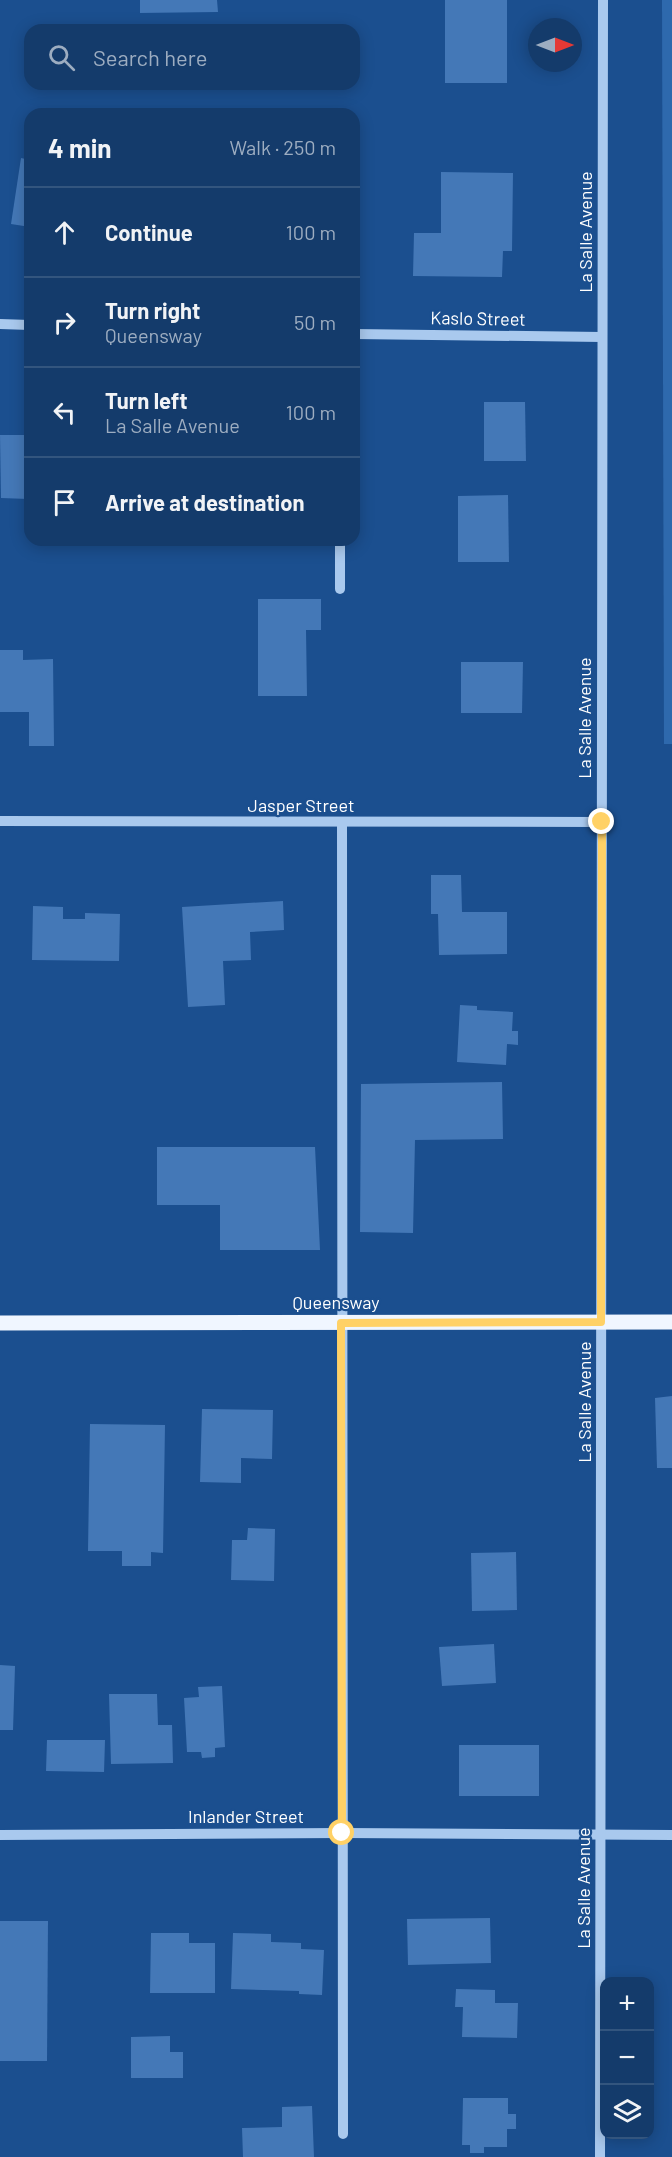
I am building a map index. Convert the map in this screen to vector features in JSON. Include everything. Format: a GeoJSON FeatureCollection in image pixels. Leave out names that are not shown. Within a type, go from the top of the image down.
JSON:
{"type":"FeatureCollection","features":[{"type":"Feature","properties":{"kind":"main road","name":"Queensway"},"geometry":{"type":"LineString","coordinates":[[0,1323],[672,1322]]}},
{"type":"Feature","properties":{"kind":"street","name":"La Salle Avenue"},"geometry":{"type":"LineString","coordinates":[[600,2157],[603,0]]}},
{"type":"Feature","properties":{"kind":"street"},"geometry":{"type":"LineString","coordinates":[[0,324],[24,325]]}},
{"type":"Feature","properties":{"kind":"street","name":"Kaslo Street"},"geometry":{"type":"LineString","coordinates":[[360,334],[602,337]]}},
{"type":"Feature","properties":{"kind":"street"},"geometry":{"type":"LineString","coordinates":[[340,546],[340,589]]}},
{"type":"Feature","properties":{"kind":"street","name":"Jasper Street"},"geometry":{"type":"LineString","coordinates":[[0,821],[602,822]]}},
{"type":"Feature","properties":{"kind":"street"},"geometry":{"type":"LineString","coordinates":[[342,822],[343,2134]]}},
{"type":"Feature","properties":{"kind":"street","name":"Inlander Street"},"geometry":{"type":"LineString","coordinates":[[0,1835],[342,1833],[672,1835]]}},
{"type":"Feature","properties":{"kind":"shaded area"},"geometry":{"type":"Polygon","coordinates":[[[662,0],[672,0],[672,744],[664,744],[662,0]]]}},
{"type":"Feature","properties":{"kind":"building"},"geometry":{"type":"Polygon","coordinates":[[[140,0],[217,0],[218,12],[140,13],[140,0]]]}},
{"type":"Feature","properties":{"kind":"building"},"geometry":{"type":"Polygon","coordinates":[[[445,0],[507,0],[507,83],[445,83],[445,0]]]}},
{"type":"Feature","properties":{"kind":"building"},"geometry":{"type":"Polygon","coordinates":[[[21,158],[24,159],[24,226],[11,224],[21,158]]]}},
{"type":"Feature","properties":{"kind":"building"},"geometry":{"type":"Polygon","coordinates":[[[441,172],[513,173],[512,251],[503,251],[502,277],[413,276],[414,233],[441,233],[441,172]]]}},
{"type":"Feature","properties":{"kind":"building"},"geometry":{"type":"Polygon","coordinates":[[[484,402],[525,402],[526,461],[484,461],[484,402]]]}},
{"type":"Feature","properties":{"kind":"building"},"geometry":{"type":"Polygon","coordinates":[[[0,435],[24,435],[24,499],[1,498],[0,435]]]}},
{"type":"Feature","properties":{"kind":"building"},"geometry":{"type":"Polygon","coordinates":[[[508,495],[509,562],[458,562],[458,496],[508,495]]]}},
{"type":"Feature","properties":{"kind":"building"},"geometry":{"type":"Polygon","coordinates":[[[258,599],[321,599],[321,630],[306,630],[307,696],[258,696],[258,599]]]}},
{"type":"Feature","properties":{"kind":"building"},"geometry":{"type":"Polygon","coordinates":[[[0,650],[23,650],[23,660],[53,659],[54,746],[29,746],[29,712],[0,712],[0,650]]]}},
{"type":"Feature","properties":{"kind":"building"},"geometry":{"type":"Polygon","coordinates":[[[461,662],[523,662],[522,713],[461,713],[461,662]]]}},
{"type":"Feature","properties":{"kind":"building"},"geometry":{"type":"Polygon","coordinates":[[[431,875],[461,875],[462,912],[507,912],[507,954],[439,955],[438,914],[431,914],[431,875]]]}},
{"type":"Feature","properties":{"kind":"building"},"geometry":{"type":"Polygon","coordinates":[[[283,901],[284,930],[250,932],[251,960],[223,961],[225,1005],[188,1007],[182,907],[283,901]]]}},
{"type":"Feature","properties":{"kind":"building"},"geometry":{"type":"Polygon","coordinates":[[[33,906],[63,907],[63,919],[85,919],[85,913],[120,914],[119,961],[32,960],[33,906]]]}},
{"type":"Feature","properties":{"kind":"building"},"geometry":{"type":"Polygon","coordinates":[[[460,1005],[477,1006],[477,1010],[513,1012],[512,1031],[518,1031],[518,1045],[507,1044],[506,1065],[457,1062],[460,1005]]]}},
{"type":"Feature","properties":{"kind":"building"},"geometry":{"type":"Polygon","coordinates":[[[502,1082],[503,1139],[415,1140],[413,1233],[360,1232],[361,1084],[502,1082]]]}},
{"type":"Feature","properties":{"kind":"building"},"geometry":{"type":"Polygon","coordinates":[[[157,1147],[315,1147],[320,1250],[220,1250],[220,1205],[157,1205],[157,1147]]]}},
{"type":"Feature","properties":{"kind":"building"},"geometry":{"type":"Polygon","coordinates":[[[672,1396],[672,1468],[657,1468],[655,1398],[672,1396]]]}},
{"type":"Feature","properties":{"kind":"building"},"geometry":{"type":"Polygon","coordinates":[[[202,1409],[273,1410],[272,1459],[241,1458],[241,1483],[200,1482],[202,1409]]]}},
{"type":"Feature","properties":{"kind":"building"},"geometry":{"type":"Polygon","coordinates":[[[90,1424],[165,1425],[163,1553],[151,1552],[151,1566],[122,1566],[122,1551],[88,1551],[90,1424]]]}},
{"type":"Feature","properties":{"kind":"building"},"geometry":{"type":"Polygon","coordinates":[[[248,1528],[275,1529],[274,1581],[231,1580],[232,1540],[247,1540],[248,1528]]]}},
{"type":"Feature","properties":{"kind":"building"},"geometry":{"type":"Polygon","coordinates":[[[516,1552],[517,1610],[472,1611],[471,1553],[516,1552]]]}},
{"type":"Feature","properties":{"kind":"building"},"geometry":{"type":"Polygon","coordinates":[[[494,1644],[496,1683],[442,1686],[439,1647],[494,1644]]]}},
{"type":"Feature","properties":{"kind":"building"},"geometry":{"type":"Polygon","coordinates":[[[0,1665],[15,1666],[13,1730],[0,1730],[0,1665]]]}},
{"type":"Feature","properties":{"kind":"building"},"geometry":{"type":"Polygon","coordinates":[[[222,1686],[225,1747],[215,1748],[215,1757],[202,1758],[201,1752],[187,1752],[184,1698],[199,1697],[198,1687],[222,1686]]]}},
{"type":"Feature","properties":{"kind":"building"},"geometry":{"type":"Polygon","coordinates":[[[109,1694],[157,1694],[158,1725],[172,1725],[173,1763],[111,1764],[109,1694]]]}},
{"type":"Feature","properties":{"kind":"building"},"geometry":{"type":"Polygon","coordinates":[[[47,1740],[105,1740],[104,1772],[46,1771],[47,1740]]]}},
{"type":"Feature","properties":{"kind":"building"},"geometry":{"type":"Polygon","coordinates":[[[459,1745],[539,1745],[539,1796],[459,1796],[459,1745]]]}},
{"type":"Feature","properties":{"kind":"building"},"geometry":{"type":"Polygon","coordinates":[[[490,1918],[491,1963],[408,1965],[407,1919],[490,1918]]]}},
{"type":"Feature","properties":{"kind":"building"},"geometry":{"type":"Polygon","coordinates":[[[0,1921],[48,1921],[47,2061],[0,2061],[0,1921]]]}},
{"type":"Feature","properties":{"kind":"building"},"geometry":{"type":"Polygon","coordinates":[[[151,1933],[189,1933],[189,1943],[215,1943],[215,1993],[150,1993],[151,1933]]]}},
{"type":"Feature","properties":{"kind":"building"},"geometry":{"type":"Polygon","coordinates":[[[233,1933],[271,1934],[271,1942],[301,1943],[301,1949],[324,1950],[322,1995],[299,1994],[299,1991],[231,1989],[233,1933]]]}},
{"type":"Feature","properties":{"kind":"building"},"geometry":{"type":"Polygon","coordinates":[[[456,1989],[495,1990],[495,2003],[518,2003],[517,2038],[462,2037],[463,2007],[455,2007],[456,1989]]]}},
{"type":"Feature","properties":{"kind":"building"},"geometry":{"type":"Polygon","coordinates":[[[170,2036],[170,2052],[183,2052],[183,2078],[131,2078],[131,2037],[170,2036]]]}},
{"type":"Feature","properties":{"kind":"building"},"geometry":{"type":"Polygon","coordinates":[[[463,2098],[508,2098],[508,2114],[516,2114],[516,2129],[507,2129],[507,2147],[484,2147],[484,2153],[470,2153],[470,2145],[462,2145],[463,2098]]]}},
{"type":"Feature","properties":{"kind":"building"},"geometry":{"type":"Polygon","coordinates":[[[312,2106],[314,2157],[243,2157],[242,2128],[282,2127],[282,2107],[312,2106]]]}},
{"type":"Feature","properties":{"kind":"route"},"geometry":{"type":"LineString","coordinates":[[342,1833],[341,1323],[601,1322],[602,822]]}}]}
